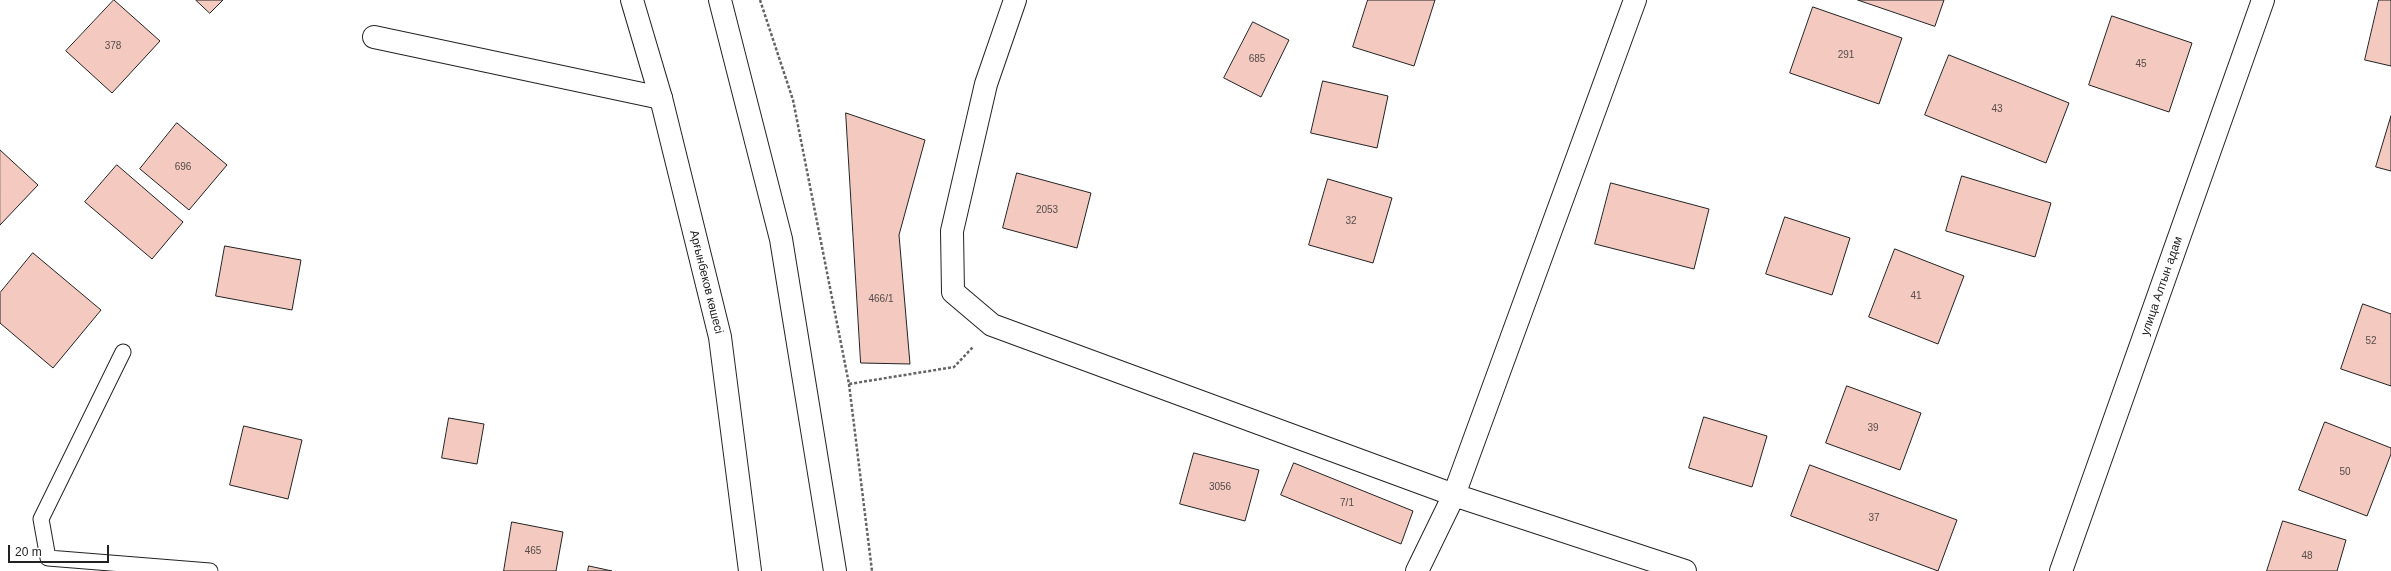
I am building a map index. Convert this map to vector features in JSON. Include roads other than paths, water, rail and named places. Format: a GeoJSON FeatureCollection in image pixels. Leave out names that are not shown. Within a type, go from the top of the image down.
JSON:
{"type":"FeatureCollection","features":[{"type":"Feature","properties":{"kind":"street","name":"Арғынбеков көшесі"},"geometry":{"type":"LineString","coordinates":[[632,0],[661,98],[720,337],[750,571]]}},
{"type":"Feature","properties":{"kind":"street"},"geometry":{"type":"LineString","coordinates":[[720,0],[781,239],[836,571]]}},
{"type":"Feature","properties":{"kind":"street"},"geometry":{"type":"LineString","coordinates":[[1015,0],[986,84],[952,231],[953,292],[992,326],[1454,495],[1685,571]]}},
{"type":"Feature","properties":{"kind":"street"},"geometry":{"type":"LineString","coordinates":[[1417,571],[1454,495],[1635,0]]}},
{"type":"Feature","properties":{"kind":"street","name":"улица Алтын адам"},"geometry":{"type":"LineString","coordinates":[[2061,571],[2263,0]]}},
{"type":"Feature","properties":{"kind":"street"},"geometry":{"type":"LineString","coordinates":[[374,37],[661,98]]}},
{"type":"Feature","properties":{"kind":"lane"},"geometry":{"type":"LineString","coordinates":[[123,352],[41,519],[48,558],[210,571]]}}]}
